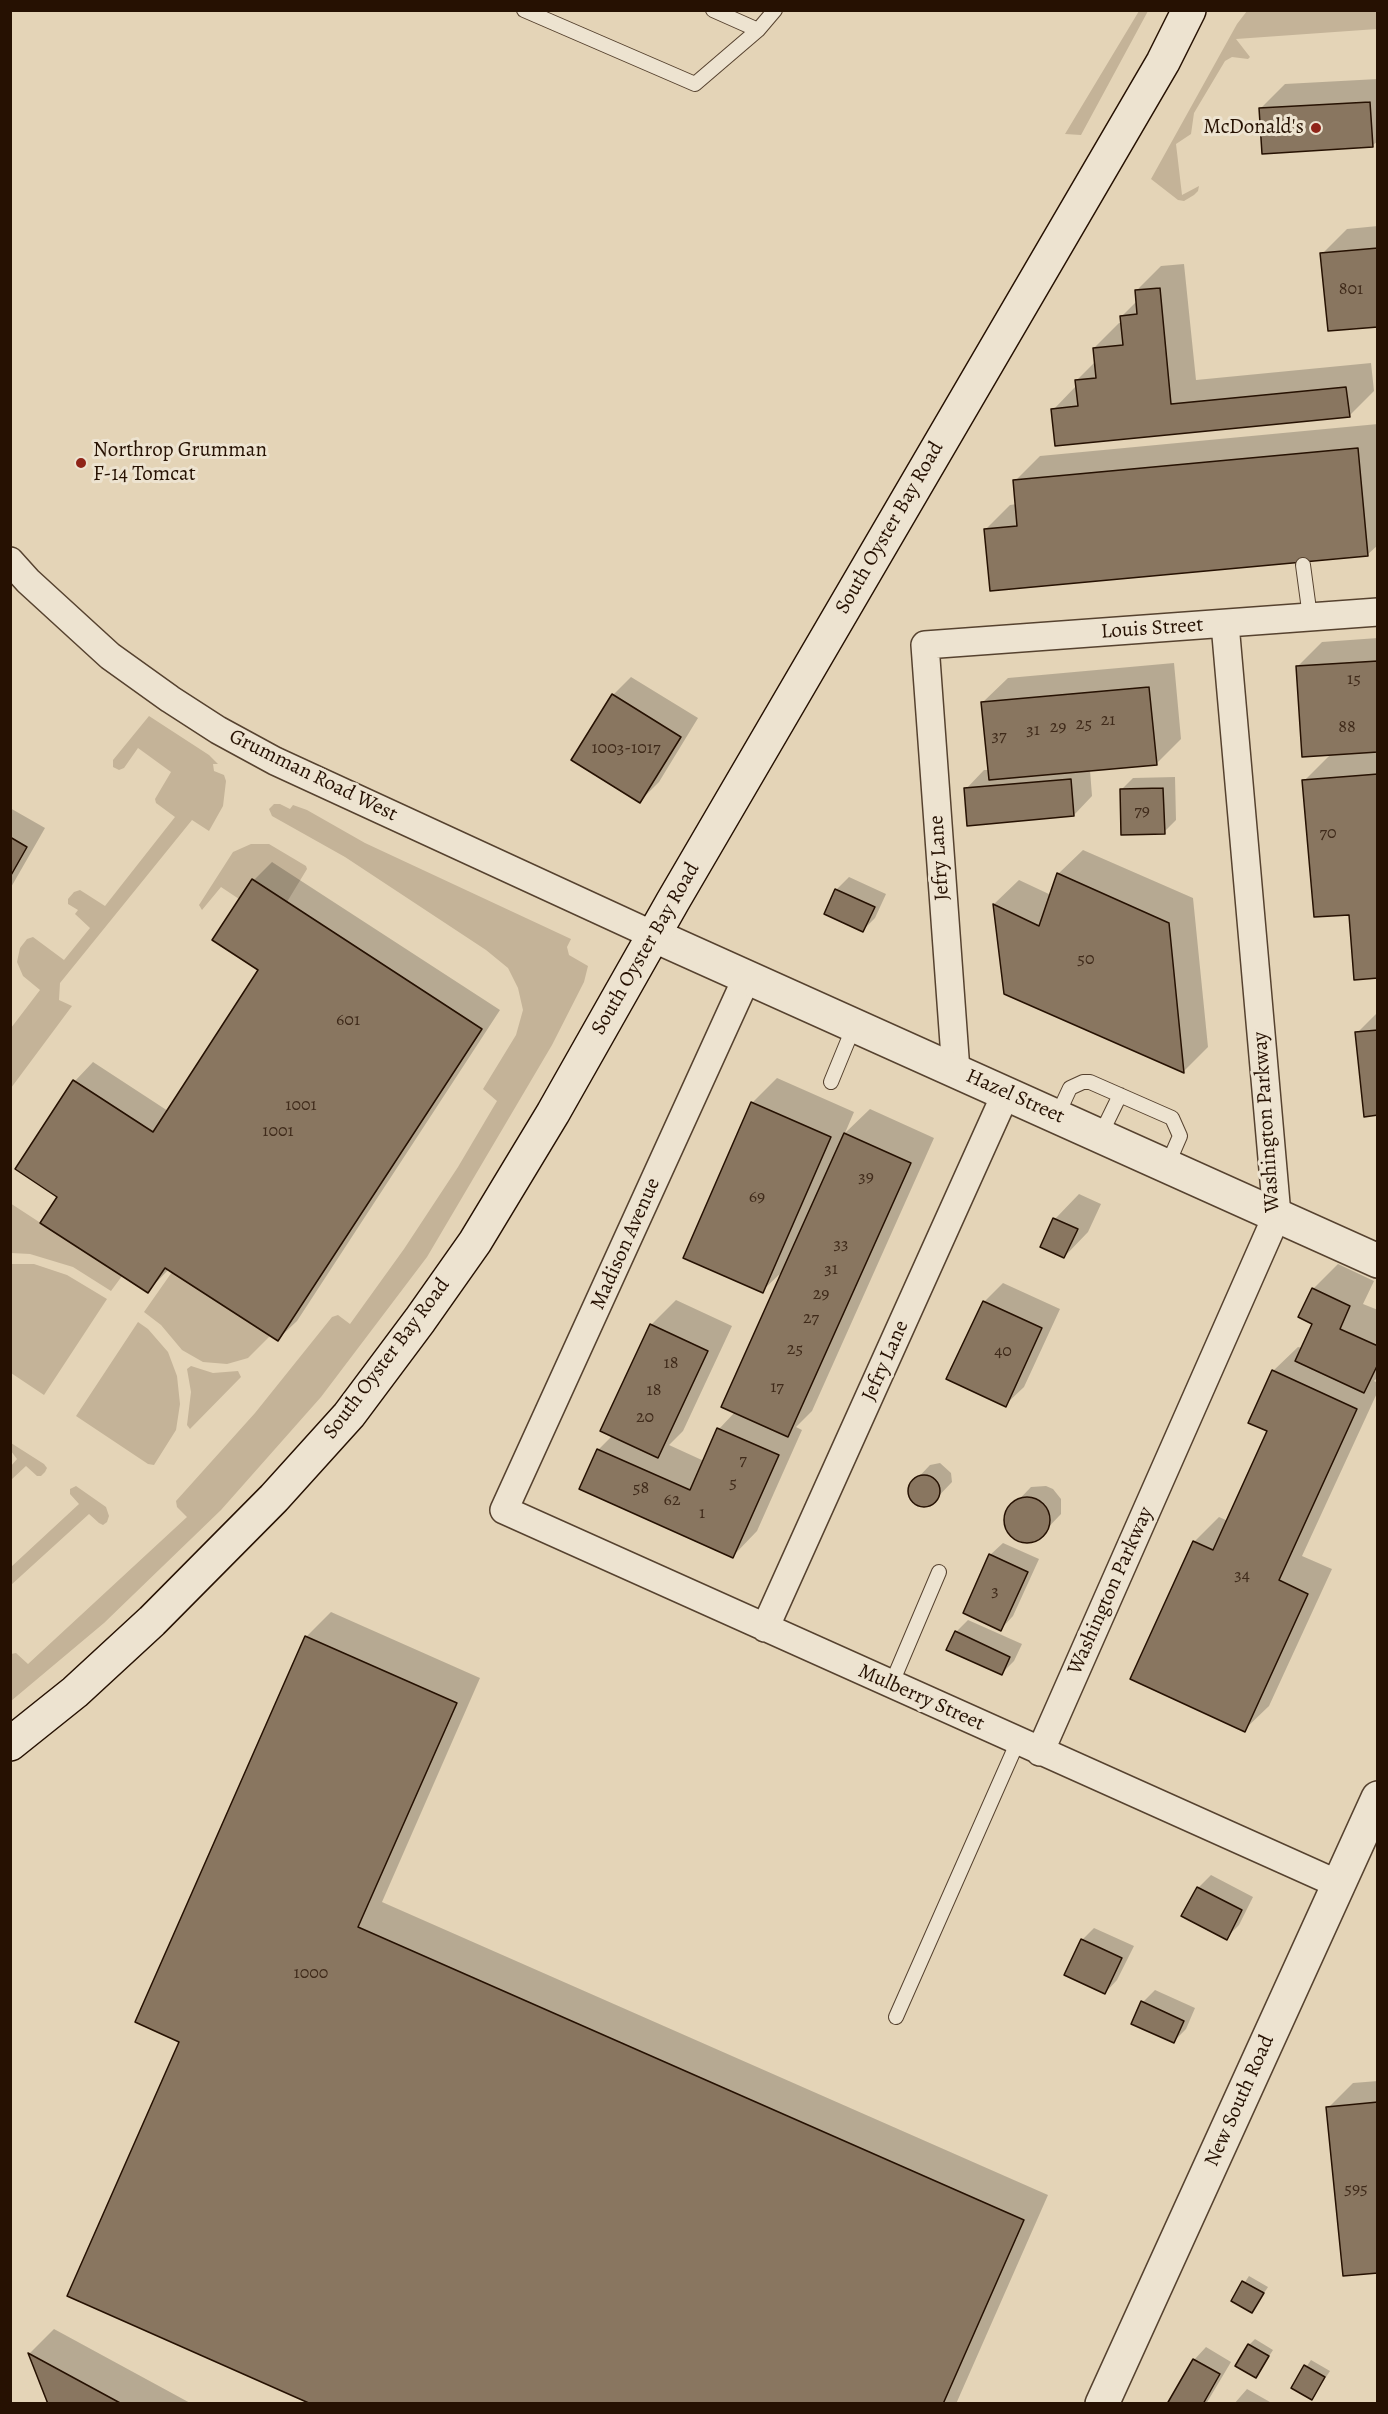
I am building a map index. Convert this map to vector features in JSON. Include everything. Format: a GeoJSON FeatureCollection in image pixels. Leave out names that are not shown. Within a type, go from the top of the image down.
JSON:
{"type":"FeatureCollection","features":[{"type":"Feature","properties":{"kind":"main road","name":"South Oyster Bay Road"},"geometry":{"type":"LineString","coordinates":[[10,1744],[75,1692],[152,1621],[274,1498],[349,1415],[475,1242],[553,1113],[653,935],[1163,62],[1189,10]]}},
{"type":"Feature","properties":{"kind":"main road","name":"South Oyster Bay Road"},"geometry":{"type":"LineString","coordinates":[[1163,62],[1209,10]]}},
{"type":"Feature","properties":{"kind":"main road","name":"Hazel Street"},"geometry":{"type":"LineString","coordinates":[[653,935],[1377,1261]]}},
{"type":"Feature","properties":{"kind":"main road","name":"New South Road"},"geometry":{"type":"LineString","coordinates":[[1102,2403],[1377,1798]]}},
{"type":"Feature","properties":{"kind":"street","name":"Grumman Road West"},"geometry":{"type":"LineString","coordinates":[[10,561],[28,581],[110,656],[218,730],[275,761],[653,935]]}},
{"type":"Feature","properties":{"kind":"street","name":"Louis Street"},"geometry":{"type":"LineString","coordinates":[[926,645],[1377,612]]}},
{"type":"Feature","properties":{"kind":"street","name":"Washington Parkway"},"geometry":{"type":"LineString","coordinates":[[1029,1747],[1277,1215],[1225,624]]}},
{"type":"Feature","properties":{"kind":"street","name":"Jefry Lane"},"geometry":{"type":"LineString","coordinates":[[926,645],[956,1071]]}},
{"type":"Feature","properties":{"kind":"street","name":"Madison Avenue"},"geometry":{"type":"LineString","coordinates":[[504,1510],[747,977]]}},
{"type":"Feature","properties":{"kind":"street","name":"Jefry Lane"},"geometry":{"type":"LineString","coordinates":[[765,1628],[1006,1093]]}},
{"type":"Feature","properties":{"kind":"street","name":"Mulberry Street"},"geometry":{"type":"LineString","coordinates":[[504,1510],[1338,1884]]}},
{"type":"Feature","properties":{"kind":"lane"},"geometry":{"type":"LineString","coordinates":[[524,10],[695,84],[758,30],[775,10]]}},
{"type":"Feature","properties":{"kind":"lane"},"geometry":{"type":"LineString","coordinates":[[713,10],[758,30]]}},
{"type":"Feature","properties":{"kind":"lane"},"geometry":{"type":"LineString","coordinates":[[1303,566],[1310,617]]}},
{"type":"Feature","properties":{"kind":"lane"},"geometry":{"type":"LineString","coordinates":[[831,1083],[855,1025]]}},
{"type":"Feature","properties":{"kind":"lane"},"geometry":{"type":"LineString","coordinates":[[1057,1116],[1070,1088],[1083,1082],[1090,1082],[1172,1118],[1180,1136],[1167,1166]]}},
{"type":"Feature","properties":{"kind":"lane"},"geometry":{"type":"LineString","coordinates":[[1100,1136],[1120,1095]]}},
{"type":"Feature","properties":{"kind":"lane"},"geometry":{"type":"LineString","coordinates":[[891,1685],[939,1572]]}},
{"type":"Feature","properties":{"kind":"lane"},"geometry":{"type":"LineString","coordinates":[[896,2017],[1029,1747]]}},
{"type":"Feature","properties":{"kind":"shaded area"},"geometry":{"type":"Polygon","coordinates":[[[1139,11],[1148,11],[1081,135],[1065,134],[1139,11]]]}},
{"type":"Feature","properties":{"kind":"shaded area"},"geometry":{"type":"Polygon","coordinates":[[[1247,11],[1377,11],[1377,29],[1236,39],[1250,57],[1248,59],[1232,57],[1225,61],[1194,113],[1191,134],[1176,144],[1182,195],[1199,186],[1194,195],[1184,201],[1178,200],[1151,179],[1237,24],[1247,11]]]}},
{"type":"Feature","properties":{"kind":"shaded area"},"geometry":{"type":"Polygon","coordinates":[[[149,716],[209,755],[218,764],[213,764],[214,771],[224,775],[226,781],[223,806],[209,831],[192,820],[60,983],[59,1000],[72,1006],[11,1088],[11,1028],[40,990],[23,976],[17,962],[20,948],[27,939],[33,937],[64,960],[90,928],[75,914],[78,910],[68,904],[68,899],[74,892],[80,890],[105,906],[175,817],[156,803],[155,799],[171,772],[138,748],[124,768],[119,770],[113,767],[113,760],[149,716]]]}},
{"type":"Feature","properties":{"kind":"shaded area"},"geometry":{"type":"Polygon","coordinates":[[[274,804],[290,809],[293,805],[307,810],[365,843],[571,939],[567,947],[569,955],[588,966],[584,982],[552,1045],[427,1257],[321,1397],[221,1510],[104,1623],[11,1701],[11,1654],[16,1653],[28,1664],[187,1517],[177,1507],[176,1501],[255,1413],[332,1317],[338,1315],[350,1324],[404,1249],[458,1167],[497,1101],[483,1089],[516,1035],[523,1010],[518,988],[508,968],[486,950],[345,857],[272,816],[269,809],[274,804]]]}},
{"type":"Feature","properties":{"kind":"shaded area"},"geometry":{"type":"Polygon","coordinates":[[[251,844],[269,844],[306,866],[307,869],[287,902],[253,880],[239,899],[221,887],[202,910],[199,905],[233,852],[251,844]]]}},
{"type":"Feature","properties":{"kind":"shaded area"},"geometry":{"type":"Polygon","coordinates":[[[10,1203],[122,1276],[111,1291],[73,1267],[30,1254],[11,1253],[10,1203]]]}},
{"type":"Feature","properties":{"kind":"shaded area"},"geometry":{"type":"Polygon","coordinates":[[[10,1264],[34,1264],[67,1275],[107,1299],[44,1395],[11,1373],[10,1264]]]}},
{"type":"Feature","properties":{"kind":"shaded area"},"geometry":{"type":"Polygon","coordinates":[[[172,1272],[270,1336],[248,1358],[227,1364],[203,1362],[182,1350],[161,1325],[144,1312],[172,1272]]]}},
{"type":"Feature","properties":{"kind":"shaded area"},"geometry":{"type":"Polygon","coordinates":[[[138,1322],[148,1329],[168,1352],[177,1376],[180,1404],[176,1430],[154,1465],[148,1464],[76,1416],[138,1322]]]}},
{"type":"Feature","properties":{"kind":"shaded area"},"geometry":{"type":"Polygon","coordinates":[[[191,1366],[213,1373],[238,1371],[241,1377],[190,1429],[187,1425],[191,1392],[187,1369],[191,1366]]]}},
{"type":"Feature","properties":{"kind":"shaded area"},"geometry":{"type":"Polygon","coordinates":[[[11,1443],[44,1464],[47,1468],[45,1472],[37,1476],[26,1466],[11,1480],[11,1466],[17,1459],[11,1451],[11,1443]]]}},
{"type":"Feature","properties":{"kind":"shaded area"},"geometry":{"type":"Polygon","coordinates":[[[76,1486],[106,1507],[109,1516],[107,1522],[103,1525],[89,1514],[11,1585],[11,1567],[79,1504],[70,1494],[70,1489],[76,1486]]]}},
{"type":"Feature","properties":{"kind":"building","name":"McDonald's"},"geometry":{"type":"Polygon","coordinates":[[[1370,102],[1373,147],[1262,154],[1259,108],[1370,102]]]}},
{"type":"Feature","properties":{"kind":"building"},"geometry":{"type":"Polygon","coordinates":[[[1378,248],[1378,327],[1328,331],[1320,253],[1378,248]]]}},
{"type":"Feature","properties":{"kind":"building"},"geometry":{"type":"Polygon","coordinates":[[[1160,288],[1171,404],[1346,387],[1350,417],[1055,446],[1051,409],[1078,406],[1075,380],[1096,378],[1093,348],[1123,345],[1120,316],[1137,314],[1135,290],[1160,288]]]}},
{"type":"Feature","properties":{"kind":"building"},"geometry":{"type":"Polygon","coordinates":[[[1358,448],[1368,556],[990,591],[984,529],[1017,526],[1013,480],[1358,448]]]}},
{"type":"Feature","properties":{"kind":"building"},"geometry":{"type":"Polygon","coordinates":[[[1378,661],[1378,752],[1302,757],[1296,666],[1378,661]]]}},
{"type":"Feature","properties":{"kind":"building"},"geometry":{"type":"Polygon","coordinates":[[[1149,687],[1157,765],[989,780],[981,702],[1149,687]]]}},
{"type":"Feature","properties":{"kind":"building"},"geometry":{"type":"Polygon","coordinates":[[[612,694],[681,737],[640,803],[571,760],[612,694]]]}},
{"type":"Feature","properties":{"kind":"building"},"geometry":{"type":"Polygon","coordinates":[[[1378,774],[1378,978],[1354,980],[1349,915],[1314,917],[1302,780],[1378,774]]]}},
{"type":"Feature","properties":{"kind":"building"},"geometry":{"type":"Polygon","coordinates":[[[1071,779],[1074,816],[967,826],[964,788],[1071,779]]]}},
{"type":"Feature","properties":{"kind":"building"},"geometry":{"type":"Polygon","coordinates":[[[1163,788],[1165,834],[1121,835],[1120,789],[1163,788]]]}},
{"type":"Feature","properties":{"kind":"building"},"geometry":{"type":"Polygon","coordinates":[[[10,837],[27,847],[10,877],[10,837]]]}},
{"type":"Feature","properties":{"kind":"building"},"geometry":{"type":"Polygon","coordinates":[[[1057,873],[1169,923],[1184,1073],[1004,994],[993,904],[1039,926],[1057,873]]]}},
{"type":"Feature","properties":{"kind":"building"},"geometry":{"type":"Polygon","coordinates":[[[252,879],[482,1029],[278,1341],[165,1268],[148,1293],[40,1223],[57,1197],[15,1169],[73,1080],[153,1132],[258,970],[212,940],[252,879]]]}},
{"type":"Feature","properties":{"kind":"building"},"geometry":{"type":"Polygon","coordinates":[[[835,889],[875,907],[863,932],[824,914],[835,889]]]}},
{"type":"Feature","properties":{"kind":"building"},"geometry":{"type":"Polygon","coordinates":[[[1378,1030],[1378,1115],[1364,1117],[1355,1032],[1378,1030]]]}},
{"type":"Feature","properties":{"kind":"building"},"geometry":{"type":"Polygon","coordinates":[[[751,1102],[831,1137],[763,1293],[683,1258],[751,1102]]]}},
{"type":"Feature","properties":{"kind":"building"},"geometry":{"type":"Polygon","coordinates":[[[844,1133],[911,1163],[788,1437],[721,1407],[844,1133]]]}},
{"type":"Feature","properties":{"kind":"building"},"geometry":{"type":"Polygon","coordinates":[[[1053,1218],[1078,1229],[1064,1258],[1040,1247],[1053,1218]]]}},
{"type":"Feature","properties":{"kind":"building"},"geometry":{"type":"Polygon","coordinates":[[[1312,1288],[1350,1306],[1340,1329],[1378,1346],[1378,1364],[1364,1393],[1295,1361],[1312,1324],[1298,1317],[1312,1288]]]}},
{"type":"Feature","properties":{"kind":"building"},"geometry":{"type":"Polygon","coordinates":[[[983,1301],[1042,1328],[1006,1407],[946,1379],[983,1301]]]}},
{"type":"Feature","properties":{"kind":"building"},"geometry":{"type":"Polygon","coordinates":[[[650,1324],[708,1351],[658,1458],[600,1431],[650,1324]]]}},
{"type":"Feature","properties":{"kind":"building"},"geometry":{"type":"Polygon","coordinates":[[[1272,1370],[1357,1409],[1279,1580],[1308,1594],[1245,1732],[1130,1679],[1193,1541],[1213,1550],[1267,1431],[1248,1423],[1272,1370]]]}},
{"type":"Feature","properties":{"kind":"building"},"geometry":{"type":"Polygon","coordinates":[[[717,1428],[779,1455],[733,1558],[579,1489],[597,1449],[690,1490],[717,1428]]]}},
{"type":"Feature","properties":{"kind":"building"},"geometry":{"type":"Polygon","coordinates":[[[924,1475],[935,1480],[940,1491],[935,1502],[924,1507],[913,1502],[908,1491],[913,1480],[924,1475]]]}},
{"type":"Feature","properties":{"kind":"building"},"geometry":{"type":"Polygon","coordinates":[[[1027,1497],[1043,1504],[1050,1520],[1043,1536],[1027,1543],[1011,1536],[1004,1520],[1011,1504],[1027,1497]]]}},
{"type":"Feature","properties":{"kind":"building"},"geometry":{"type":"Polygon","coordinates":[[[989,1554],[1028,1572],[1001,1631],[963,1613],[989,1554]]]}},
{"type":"Feature","properties":{"kind":"building"},"geometry":{"type":"Polygon","coordinates":[[[955,1631],[1010,1657],[1002,1675],[946,1650],[955,1631]]]}},
{"type":"Feature","properties":{"kind":"building"},"geometry":{"type":"Polygon","coordinates":[[[305,1636],[457,1703],[358,1927],[1024,2220],[943,2404],[311,2404],[67,2296],[179,2042],[135,2022],[305,1636]]]}},
{"type":"Feature","properties":{"kind":"building"},"geometry":{"type":"Polygon","coordinates":[[[1197,1887],[1242,1910],[1227,1940],[1181,1916],[1197,1887]]]}},
{"type":"Feature","properties":{"kind":"building"},"geometry":{"type":"Polygon","coordinates":[[[1081,1939],[1122,1958],[1105,1994],[1064,1975],[1081,1939]]]}},
{"type":"Feature","properties":{"kind":"building"},"geometry":{"type":"Polygon","coordinates":[[[1141,2001],[1184,2021],[1174,2043],[1131,2024],[1141,2001]]]}},
{"type":"Feature","properties":{"kind":"building"},"geometry":{"type":"Polygon","coordinates":[[[1378,2102],[1378,2273],[1343,2276],[1326,2107],[1378,2102]]]}},
{"type":"Feature","properties":{"kind":"building"},"geometry":{"type":"Polygon","coordinates":[[[1242,2281],[1264,2293],[1252,2313],[1231,2301],[1242,2281]]]}},
{"type":"Feature","properties":{"kind":"building"},"geometry":{"type":"Polygon","coordinates":[[[1248,2344],[1269,2356],[1256,2378],[1235,2366],[1248,2344]]]}},
{"type":"Feature","properties":{"kind":"building"},"geometry":{"type":"Polygon","coordinates":[[[28,2353],[122,2404],[48,2404],[28,2353]]]}},
{"type":"Feature","properties":{"kind":"building"},"geometry":{"type":"Polygon","coordinates":[[[1193,2359],[1220,2374],[1203,2404],[1167,2404],[1193,2359]]]}},
{"type":"Feature","properties":{"kind":"building"},"geometry":{"type":"Polygon","coordinates":[[[1304,2365],[1325,2377],[1312,2400],[1291,2388],[1304,2365]]]}},
{"type":"Feature","properties":{"kind":"place","name":"McDonald's"},"geometry":{"type":"Point","coordinates":[1316,128]}},
{"type":"Feature","properties":{"kind":"place","name":"Northrop Grumman F-14 Tomcat"},"geometry":{"type":"Point","coordinates":[81,463]}}]}
